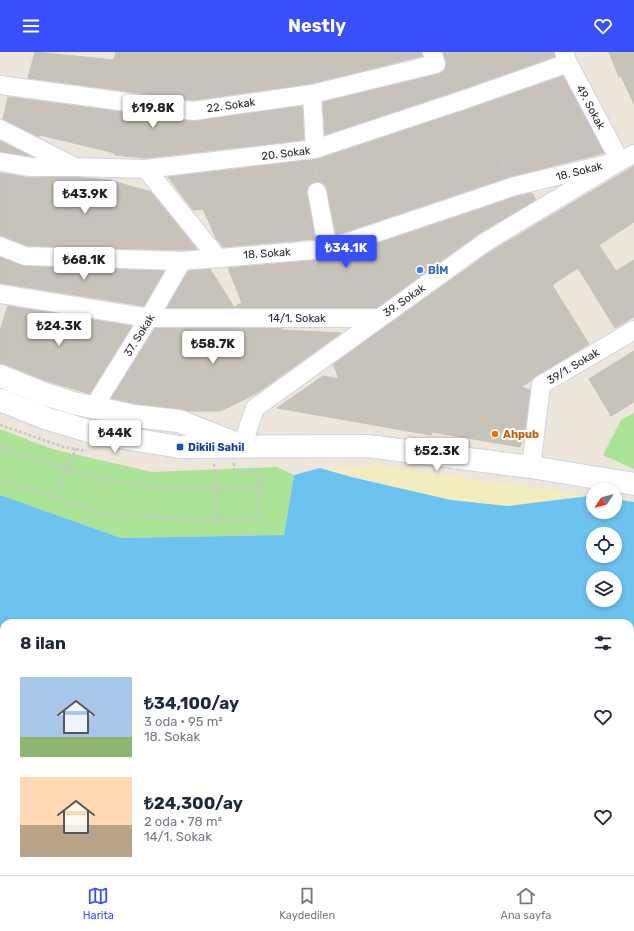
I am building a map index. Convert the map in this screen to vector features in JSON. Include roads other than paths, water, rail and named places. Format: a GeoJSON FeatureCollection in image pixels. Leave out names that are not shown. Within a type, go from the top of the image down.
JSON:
{"type":"FeatureCollection","features":[{"type":"Feature","properties":{"kind":"main road"},"geometry":{"type":"LineString","coordinates":[[0,376],[45,394],[93,408],[134,416],[179,421],[238,454]]}},
{"type":"Feature","properties":{"kind":"main road"},"geometry":{"type":"LineString","coordinates":[[0,400],[48,420],[99,434],[180,447],[238,454],[368,446],[531,467],[634,484]]}},
{"type":"Feature","properties":{"kind":"street","name":"20. Sokak"},"geometry":{"type":"LineString","coordinates":[[0,129],[75,167],[146,169],[315,149],[466,99],[566,57]]}},
{"type":"Feature","properties":{"kind":"street","name":"49. Sokak"},"geometry":{"type":"LineString","coordinates":[[566,57],[627,157]]}},
{"type":"Feature","properties":{"kind":"street","name":"22. Sokak"},"geometry":{"type":"LineString","coordinates":[[0,85],[193,110],[312,94],[434,58]]}},
{"type":"Feature","properties":{"kind":"street"},"geometry":{"type":"LineString","coordinates":[[312,94],[315,149]]}},
{"type":"Feature","properties":{"kind":"street","name":"18. Sokak"},"geometry":{"type":"LineString","coordinates":[[0,246],[25,256],[182,261],[216,257],[328,249],[516,186],[627,157]]}},
{"type":"Feature","properties":{"kind":"street","name":"39. Sokak"},"geometry":{"type":"LineString","coordinates":[[238,454],[255,408],[484,243],[627,157]]}},
{"type":"Feature","properties":{"kind":"street"},"geometry":{"type":"LineString","coordinates":[[0,162],[30,167],[75,167]]}},
{"type":"Feature","properties":{"kind":"street"},"geometry":{"type":"LineString","coordinates":[[146,169],[216,257]]}},
{"type":"Feature","properties":{"kind":"street"},"geometry":{"type":"LineString","coordinates":[[317,192],[328,249]]}},
{"type":"Feature","properties":{"kind":"street","name":"37. Sokak"},"geometry":{"type":"LineString","coordinates":[[93,408],[149,318],[182,261]]}},
{"type":"Feature","properties":{"kind":"street","name":"14/1. Sokak"},"geometry":{"type":"LineString","coordinates":[[0,294],[149,318],[380,318]]}},
{"type":"Feature","properties":{"kind":"street","name":"39/1. Sokak"},"geometry":{"type":"LineString","coordinates":[[531,467],[541,385],[634,330]]}},
{"type":"Feature","properties":{"kind":"water"},"geometry":{"type":"Polygon","coordinates":[[[320,468],[351,477],[451,500],[507,506],[586,496],[586,519],[622,519],[622,500],[634,502],[634,619],[0,619],[0,495],[121,538],[284,535],[294,475],[320,468]]]}},
{"type":"Feature","properties":{"kind":"place","name":"BİM"},"geometry":{"type":"Point","coordinates":[420,270]}},
{"type":"Feature","properties":{"kind":"place","name":"Ahpub"},"geometry":{"type":"Point","coordinates":[495,434]}},
{"type":"Feature","properties":{"kind":"place","name":"Dikili Sahil"},"geometry":{"type":"Point","coordinates":[180,447]}}]}
